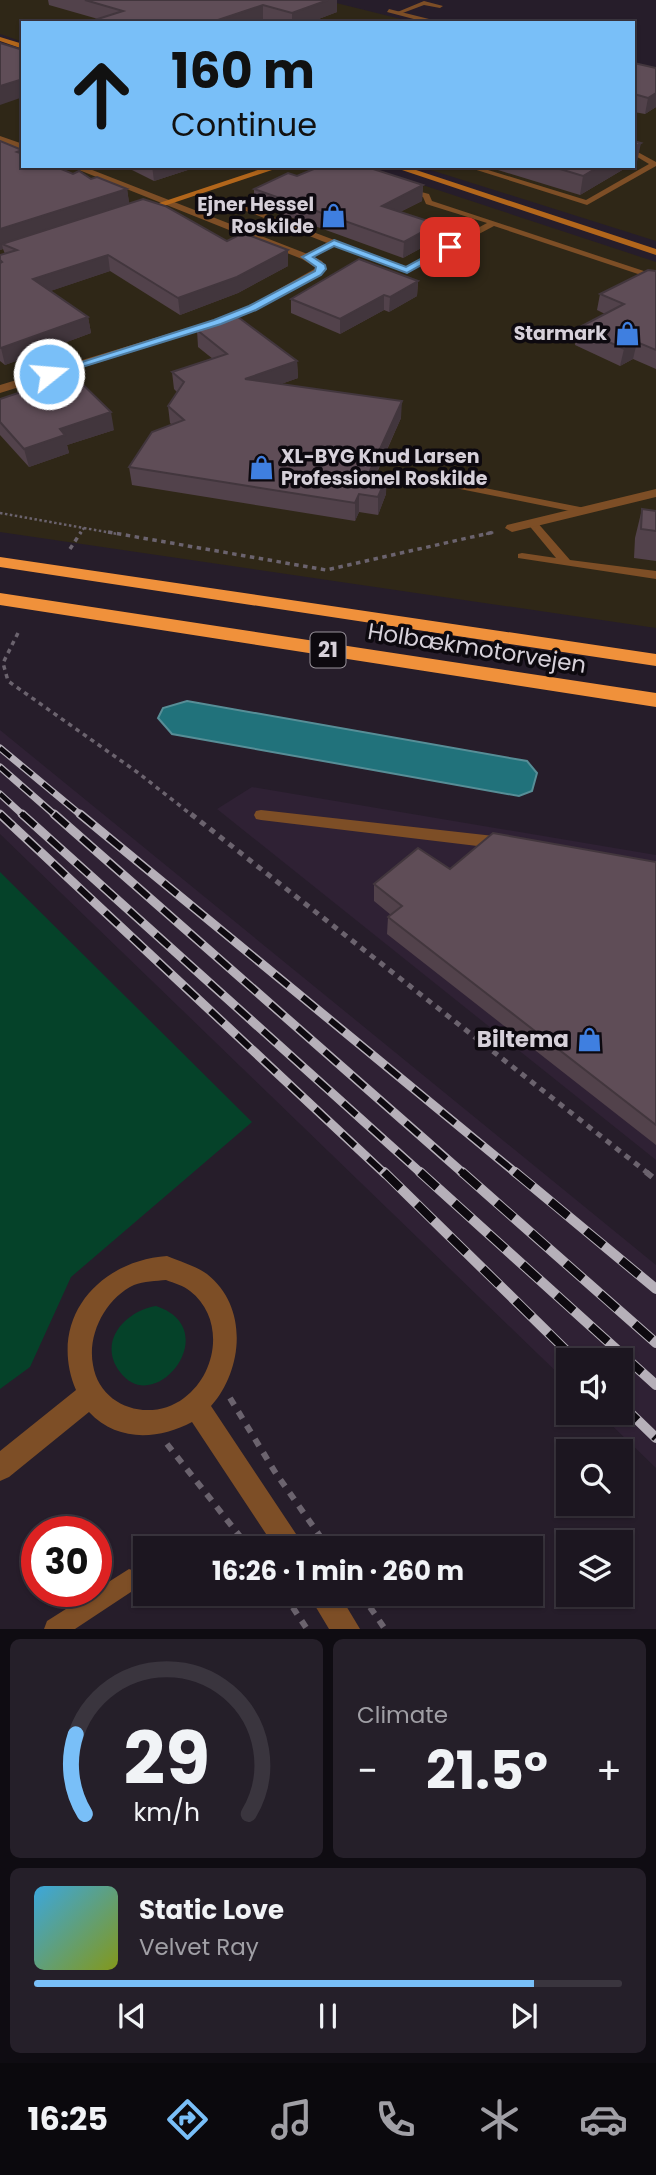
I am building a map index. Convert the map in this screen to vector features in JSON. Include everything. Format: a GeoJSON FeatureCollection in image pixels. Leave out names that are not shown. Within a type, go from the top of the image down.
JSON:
{"type":"FeatureCollection","features":[{"type":"Feature","properties":{"kind":"highway","name":"Holbækmotorvejen"},"geometry":{"type":"LineString","coordinates":[[0,562],[656,660]]}},
{"type":"Feature","properties":{"kind":"highway","name":"Holbækmotorvejen"},"geometry":{"type":"LineString","coordinates":[[0,599],[656,700]]}},
{"type":"Feature","properties":{"kind":"main road"},"geometry":{"type":"LineString","coordinates":[[0,39],[21,46]]}},
{"type":"Feature","properties":{"kind":"main road"},"geometry":{"type":"LineString","coordinates":[[127,215],[274,168]]}},
{"type":"Feature","properties":{"kind":"main road"},"geometry":{"type":"LineString","coordinates":[[400,168],[656,252]]}},
{"type":"Feature","properties":{"kind":"street"},"geometry":{"type":"LineString","coordinates":[[389,11],[431,21]]}},
{"type":"Feature","properties":{"kind":"street"},"geometry":{"type":"LineString","coordinates":[[0,139],[21,147]]}},
{"type":"Feature","properties":{"kind":"street"},"geometry":{"type":"LineString","coordinates":[[0,389],[225,319],[318,273],[322,267],[310,259],[78,168]]}},
{"type":"Feature","properties":{"kind":"street"},"geometry":{"type":"LineString","coordinates":[[512,528],[656,493]]}},
{"type":"Feature","properties":{"kind":"street"},"geometry":{"type":"LineString","coordinates":[[167,1268],[186,1273],[204,1284],[217,1300],[225,1321],[226,1343],[218,1376],[212,1388],[196,1406],[174,1419],[150,1425],[127,1422],[106,1412],[91,1394],[82,1374],[80,1351],[83,1328],[93,1307],[108,1289],[126,1276],[146,1269],[167,1268]]}},
{"type":"Feature","properties":{"kind":"street"},"geometry":{"type":"LineString","coordinates":[[0,1468],[91,1394]]}},
{"type":"Feature","properties":{"kind":"street"},"geometry":{"type":"LineString","coordinates":[[196,1406],[283,1536]]}},
{"type":"Feature","properties":{"kind":"street"},"geometry":{"type":"LineString","coordinates":[[330,1606],[346,1629]]}},
{"type":"Feature","properties":{"kind":"lane"},"geometry":{"type":"LineString","coordinates":[[412,0],[440,6]]}},
{"type":"Feature","properties":{"kind":"lane"},"geometry":{"type":"LineString","coordinates":[[398,13],[424,3]]}},
{"type":"Feature","properties":{"kind":"lane"},"geometry":{"type":"LineString","coordinates":[[474,168],[587,202],[654,164],[635,153]]}},
{"type":"Feature","properties":{"kind":"lane"},"geometry":{"type":"LineString","coordinates":[[391,184],[426,196],[429,202],[656,278]]}},
{"type":"Feature","properties":{"kind":"lane"},"geometry":{"type":"LineString","coordinates":[[282,185],[241,204],[240,207],[407,270],[493,223]]}},
{"type":"Feature","properties":{"kind":"lane"},"geometry":{"type":"LineString","coordinates":[[310,259],[334,243]]}},
{"type":"Feature","properties":{"kind":"lane"},"geometry":{"type":"LineString","coordinates":[[444,483],[584,511]]}},
{"type":"Feature","properties":{"kind":"lane"},"geometry":{"type":"LineString","coordinates":[[532,523],[566,562]]}},
{"type":"Feature","properties":{"kind":"lane"},"geometry":{"type":"LineString","coordinates":[[522,556],[656,575]]}},
{"type":"Feature","properties":{"kind":"lane"},"geometry":{"type":"LineString","coordinates":[[261,815],[501,843]]}},
{"type":"Feature","properties":{"kind":"lane"},"geometry":{"type":"LineString","coordinates":[[55,1629],[129,1580]]}},
{"type":"Feature","properties":{"kind":"path"},"geometry":{"type":"LineString","coordinates":[[0,513],[326,570],[512,528]]}},
{"type":"Feature","properties":{"kind":"path"},"geometry":{"type":"LineString","coordinates":[[70,549],[84,528]]}},
{"type":"Feature","properties":{"kind":"path"},"geometry":{"type":"LineString","coordinates":[[18,633],[3,663],[8,681],[137,772],[656,1180]]}},
{"type":"Feature","properties":{"kind":"path"},"geometry":{"type":"LineString","coordinates":[[218,1376],[275,1472],[320,1536]]}},
{"type":"Feature","properties":{"kind":"path"},"geometry":{"type":"LineString","coordinates":[[150,1425],[240,1536]]}},
{"type":"Feature","properties":{"kind":"path"},"geometry":{"type":"LineString","coordinates":[[292,1606],[307,1629]]}},
{"type":"Feature","properties":{"kind":"path"},"geometry":{"type":"LineString","coordinates":[[369,1606],[385,1629]]}},
{"type":"Feature","properties":{"kind":"shaded area"},"geometry":{"type":"Polygon","coordinates":[[[0,0],[324,0],[409,21],[21,21],[21,41],[0,34],[0,0]]]}},
{"type":"Feature","properties":{"kind":"shaded area"},"geometry":{"type":"Polygon","coordinates":[[[0,47],[21,54],[21,168],[371,168],[656,262],[656,628],[0,532],[0,47]]]}},
{"type":"Feature","properties":{"kind":"shaded area"},"geometry":{"type":"Polygon","coordinates":[[[635,75],[656,80],[656,241],[424,168],[635,168],[635,75]]]}},
{"type":"Feature","properties":{"kind":"shaded area"},"geometry":{"type":"Polygon","coordinates":[[[0,730],[656,1265],[656,1468],[633,1446],[633,1439],[626,1439],[611,1425],[633,1425],[633,1348],[556,1348],[556,1371],[0,834],[0,730]]]}},
{"type":"Feature","properties":{"kind":"shaded area","name":"Biltema"},"geometry":{"type":"Polygon","coordinates":[[[252,787],[656,855],[656,1160],[217,809],[252,787]]]}},
{"type":"Feature","properties":{"kind":"green space"},"geometry":{"type":"Polygon","coordinates":[[[0,872],[252,1122],[71,1277],[30,1367],[0,1389],[0,872]]]}},
{"type":"Feature","properties":{"kind":"green space"},"geometry":{"type":"Polygon","coordinates":[[[156,1306],[176,1317],[185,1333],[185,1349],[177,1365],[165,1378],[150,1385],[134,1384],[120,1372],[114,1361],[113,1339],[125,1321],[134,1314],[156,1306]]]}},
{"type":"Feature","properties":{"kind":"water"},"geometry":{"type":"Polygon","coordinates":[[[187,701],[527,761],[537,773],[532,791],[519,796],[172,734],[158,718],[163,708],[187,701]]]}},
{"type":"Feature","properties":{"kind":"building"},"geometry":{"type":"Polygon","coordinates":[[[85,0],[328,0],[292,13],[263,5],[215,21],[91,21],[123,11],[85,0]]]}},
{"type":"Feature","properties":{"kind":"building"},"geometry":{"type":"Polygon","coordinates":[[[0,43],[21,49],[21,80],[0,86],[0,43]]]}},
{"type":"Feature","properties":{"kind":"building"},"geometry":{"type":"Polygon","coordinates":[[[635,63],[656,68],[656,93],[648,98],[635,94],[635,63]]]}},
{"type":"Feature","properties":{"kind":"building"},"geometry":{"type":"Polygon","coordinates":[[[0,141],[21,150],[17,152],[21,153],[21,168],[59,168],[73,174],[79,171],[91,179],[97,177],[127,189],[0,229],[0,141]]]}},
{"type":"Feature","properties":{"kind":"building"},"geometry":{"type":"Polygon","coordinates":[[[316,168],[370,168],[423,185],[382,206],[437,224],[404,242],[254,189],[288,173],[297,176],[316,168]]]}},
{"type":"Feature","properties":{"kind":"building"},"geometry":{"type":"Polygon","coordinates":[[[557,168],[597,168],[583,176],[557,168]]]}},
{"type":"Feature","properties":{"kind":"building"},"geometry":{"type":"Polygon","coordinates":[[[143,199],[165,206],[227,241],[243,233],[288,250],[237,277],[178,298],[108,255],[33,279],[88,317],[1,348],[0,255],[17,250],[2,244],[143,199]]]}},
{"type":"Feature","properties":{"kind":"building"},"geometry":{"type":"Polygon","coordinates":[[[359,259],[418,281],[390,297],[384,295],[340,319],[291,299],[359,259]]]}},
{"type":"Feature","properties":{"kind":"building","name":"Starmark"},"geometry":{"type":"Polygon","coordinates":[[[648,270],[656,271],[656,350],[637,342],[624,349],[578,328],[624,304],[600,294],[648,270]]]}},
{"type":"Feature","properties":{"kind":"building"},"geometry":{"type":"Polygon","coordinates":[[[238,317],[297,361],[245,379],[402,401],[369,473],[387,476],[378,497],[359,494],[355,503],[129,467],[152,432],[184,420],[168,406],[184,382],[172,372],[227,354],[197,330],[238,317]]]}},
{"type":"Feature","properties":{"kind":"building"},"geometry":{"type":"Polygon","coordinates":[[[69,371],[111,412],[60,429],[65,435],[24,449],[0,422],[0,399],[42,385],[38,381],[69,371]]]}},
{"type":"Feature","properties":{"kind":"building"},"geometry":{"type":"Polygon","coordinates":[[[642,509],[656,511],[656,531],[641,529],[642,509]]]}},
{"type":"Feature","properties":{"kind":"building","name":"Biltema"},"geometry":{"type":"Polygon","coordinates":[[[493,833],[656,862],[656,1125],[388,917],[402,906],[374,884],[418,848],[450,869],[493,833]]]}},
{"type":"Feature","properties":{"kind":"railway"},"geometry":{"type":"LineString","coordinates":[[0,748],[82,816]]}},
{"type":"Feature","properties":{"kind":"railway"},"geometry":{"type":"LineString","coordinates":[[0,767],[56,816]]}},
{"type":"Feature","properties":{"kind":"railway"},"geometry":{"type":"LineString","coordinates":[[0,794],[24,816]]}},
{"type":"Feature","properties":{"kind":"railway"},"geometry":{"type":"LineString","coordinates":[[2,816],[0,814],[385,1174]]}},
{"type":"Feature","properties":{"kind":"railway"},"geometry":{"type":"LineString","coordinates":[[22,814],[422,1174]]}},
{"type":"Feature","properties":{"kind":"railway"},"geometry":{"type":"LineString","coordinates":[[54,814],[464,1174]]}},
{"type":"Feature","properties":{"kind":"railway"},"geometry":{"type":"LineString","coordinates":[[80,814],[517,1174]]}},
{"type":"Feature","properties":{"kind":"railway"},"geometry":{"type":"LineString","coordinates":[[384,1172],[564,1348]]}},
{"type":"Feature","properties":{"kind":"railway"},"geometry":{"type":"LineString","coordinates":[[420,1172],[656,1385]]}},
{"type":"Feature","properties":{"kind":"railway"},"geometry":{"type":"LineString","coordinates":[[462,1172],[656,1343]]}},
{"type":"Feature","properties":{"kind":"railway"},"geometry":{"type":"LineString","coordinates":[[515,1172],[656,1289]]}},
{"type":"Feature","properties":{"kind":"railway"},"geometry":{"type":"LineString","coordinates":[[633,1416],[656,1438]]}},
{"type":"Feature","properties":{"kind":"place","name":"Ejner Hessel Roskilde"},"geometry":{"type":"Point","coordinates":[334,215]}},
{"type":"Feature","properties":{"kind":"place","name":"Starmark"},"geometry":{"type":"Point","coordinates":[627,333]}},
{"type":"Feature","properties":{"kind":"place","name":"XL-BYG Knud Larsen Professionel Roskilde"},"geometry":{"type":"Point","coordinates":[261,467]}},
{"type":"Feature","properties":{"kind":"place","name":"Biltema"},"geometry":{"type":"Point","coordinates":[589,1039]}},
{"type":"Feature","properties":{"kind":"route"},"geometry":{"type":"LineString","coordinates":[[49,374],[218,322],[253,308],[318,273],[322,269],[321,265],[306,257],[334,243],[407,270],[450,247]]}}]}
